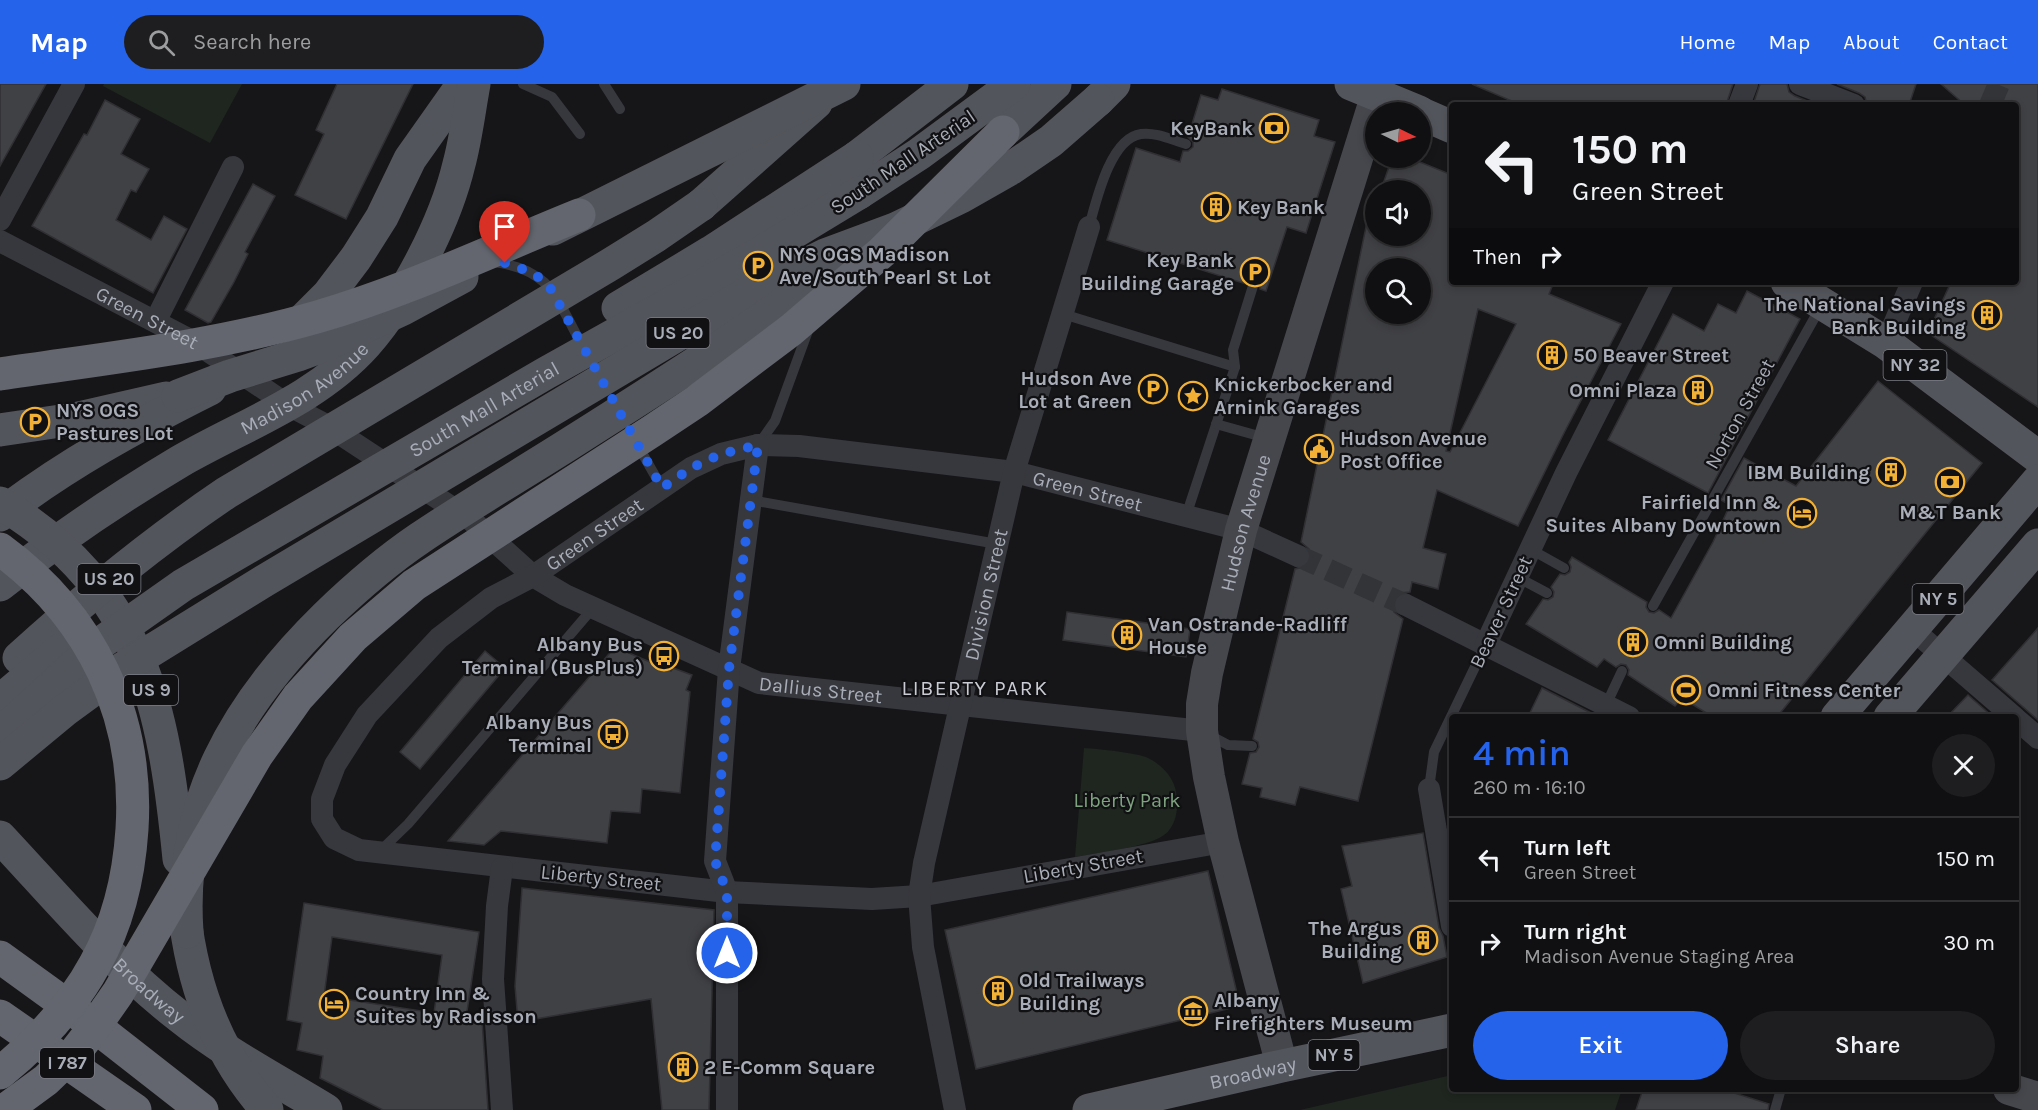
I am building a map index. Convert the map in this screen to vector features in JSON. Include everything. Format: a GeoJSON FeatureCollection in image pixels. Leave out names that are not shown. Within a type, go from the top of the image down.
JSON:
{"type":"FeatureCollection","features":[{"type":"Feature","properties":{"kind":"highway"},"geometry":{"type":"LineString","coordinates":[[4,1110],[46,1080],[76,1051],[101,1019],[257,755],[298,697],[352,637],[414,585],[697,401],[791,330],[882,252],[1003,132]]}},
{"type":"Feature","properties":{"kind":"highway"},"geometry":{"type":"LineString","coordinates":[[0,374],[145,354],[251,334],[319,316],[426,280],[579,215]]}},
{"type":"Feature","properties":{"kind":"highway"},"geometry":{"type":"LineString","coordinates":[[0,549],[38,581],[62,607],[86,639],[102,668],[126,735],[130,759],[133,815],[131,843],[123,888],[112,927],[95,965],[58,1018],[0,1073]]}},
{"type":"Feature","properties":{"kind":"highway"},"geometry":{"type":"LineString","coordinates":[[0,957],[83,1017],[202,1110]]}},
{"type":"Feature","properties":{"kind":"highway","name":"I 787"},"geometry":{"type":"LineString","coordinates":[[0,1016],[135,1110]]}},
{"type":"Feature","properties":{"kind":"main road"},"geometry":{"type":"LineString","coordinates":[[0,515],[70,466],[152,418],[240,374],[287,336],[328,295],[356,258],[382,217],[410,159],[464,84]]}},
{"type":"Feature","properties":{"kind":"main road","name":"Madison Avenue"},"geometry":{"type":"LineString","coordinates":[[0,585],[62,539],[180,462],[288,405],[328,377],[365,344],[435,258],[439,222],[459,166],[474,84]]}},
{"type":"Feature","properties":{"kind":"main road","name":"US 20"},"geometry":{"type":"LineString","coordinates":[[0,675],[120,570],[217,499],[611,264],[700,205],[837,84]]}},
{"type":"Feature","properties":{"kind":"main road"},"geometry":{"type":"LineString","coordinates":[[0,430],[74,419],[178,396],[230,376],[298,356],[403,309],[579,215],[844,84]]}},
{"type":"Feature","properties":{"kind":"main road","name":"South Mall Arterial"},"geometry":{"type":"LineString","coordinates":[[0,701],[76,638],[138,592],[245,524],[711,252],[857,157],[952,84]]}},
{"type":"Feature","properties":{"kind":"main road","name":"South Mall Arterial"},"geometry":{"type":"LineString","coordinates":[[0,734],[95,647],[183,585],[546,373],[806,226],[919,154],[1014,84]]}},
{"type":"Feature","properties":{"kind":"main road"},"geometry":{"type":"LineString","coordinates":[[187,932],[185,907],[188,860],[198,814],[213,770],[248,707],[278,667],[311,631],[363,582],[419,539],[582,436],[778,307],[865,245],[1003,132],[1055,84]]}},
{"type":"Feature","properties":{"kind":"main road"},"geometry":{"type":"LineString","coordinates":[[1364,89],[1394,102]]}},
{"type":"Feature","properties":{"kind":"main road","name":"US 20"},"geometry":{"type":"LineString","coordinates":[[0,764],[64,711],[120,670],[264,581],[741,297],[825,255],[895,229],[961,197],[1010,169],[1051,141],[1106,92]]}},
{"type":"Feature","properties":{"kind":"main road"},"geometry":{"type":"LineString","coordinates":[[1431,118],[1449,126]]}},
{"type":"Feature","properties":{"kind":"main road","name":"NY 32"},"geometry":{"type":"LineString","coordinates":[[1792,285],[1886,343],[2038,457]]}},
{"type":"Feature","properties":{"kind":"main road","name":"NY 5"},"geometry":{"type":"LineString","coordinates":[[1840,714],[2038,482]]}},
{"type":"Feature","properties":{"kind":"main road","name":"US 9"},"geometry":{"type":"LineString","coordinates":[[0,503],[45,536],[87,575],[117,616],[143,668],[153,698],[168,762],[187,932],[200,992],[217,1036],[234,1066],[267,1110]]}},
{"type":"Feature","properties":{"kind":"main road","name":"NY 5"},"geometry":{"type":"LineString","coordinates":[[1893,714],[2038,545]]}},
{"type":"Feature","properties":{"kind":"main road","name":"Broadway"},"geometry":{"type":"LineString","coordinates":[[0,837],[147,991],[218,1044],[326,1110]]}},
{"type":"Feature","properties":{"kind":"main road","name":"Broadway"},"geometry":{"type":"LineString","coordinates":[[1089,1110],[1449,1031]]}},
{"type":"Feature","properties":{"kind":"street"},"geometry":{"type":"LineString","coordinates":[[0,220],[74,84]]}},
{"type":"Feature","properties":{"kind":"street"},"geometry":{"type":"LineString","coordinates":[[1740,102],[1748,84]]}},
{"type":"Feature","properties":{"kind":"street"},"geometry":{"type":"LineString","coordinates":[[1800,84],[1846,102]]}},
{"type":"Feature","properties":{"kind":"street","name":"Hudson Avenue"},"geometry":{"type":"LineString","coordinates":[[1282,1066],[1209,777],[1202,730],[1202,704],[1207,673],[1241,530],[1269,439],[1364,89]]}},
{"type":"Feature","properties":{"kind":"street"},"geometry":{"type":"LineString","coordinates":[[156,320],[233,167]]}},
{"type":"Feature","properties":{"kind":"street","name":"Division Street"},"geometry":{"type":"LineString","coordinates":[[955,1110],[922,947],[919,896],[924,862],[1014,472],[1089,227]]}},
{"type":"Feature","properties":{"kind":"street","name":"Green Street"},"geometry":{"type":"LineString","coordinates":[[0,241],[156,320],[196,343],[288,405],[328,426],[471,520],[533,576],[691,468],[721,454],[758,445],[799,446],[1014,472],[1241,530],[1298,556]]}},
{"type":"Feature","properties":{"kind":"street","name":"Beaver Street"},"geometry":{"type":"LineString","coordinates":[[1486,644],[1566,473],[1661,285]]}},
{"type":"Feature","properties":{"kind":"street"},"geometry":{"type":"LineString","coordinates":[[1886,343],[1911,285]]}},
{"type":"Feature","properties":{"kind":"street"},"geometry":{"type":"LineString","coordinates":[[727,1110],[727,892],[715,861],[729,669],[758,445]]}},
{"type":"Feature","properties":{"kind":"street","name":"Dallius Street"},"geometry":{"type":"LineString","coordinates":[[533,576],[565,595],[759,683],[1202,730]]}},
{"type":"Feature","properties":{"kind":"street","name":"Liberty Street"},"geometry":{"type":"LineString","coordinates":[[533,576],[491,598],[439,638],[368,715],[335,765],[322,800],[322,819],[334,838],[359,850],[502,868],[727,892],[873,899],[919,896],[1224,842]]}},
{"type":"Feature","properties":{"kind":"street"},"geometry":{"type":"LineString","coordinates":[[1406,605],[1623,714]]}},
{"type":"Feature","properties":{"kind":"street"},"geometry":{"type":"LineString","coordinates":[[1912,629],[2010,714]]}},
{"type":"Feature","properties":{"kind":"street"},"geometry":{"type":"LineString","coordinates":[[2019,721],[2038,738]]}},
{"type":"Feature","properties":{"kind":"street","name":"Beaver Street"},"geometry":{"type":"LineString","coordinates":[[1429,789],[1449,908]]}},
{"type":"Feature","properties":{"kind":"street"},"geometry":{"type":"LineString","coordinates":[[502,868],[497,906],[493,979],[502,1110]]}},
{"type":"Feature","properties":{"kind":"street"},"geometry":{"type":"LineString","coordinates":[[2019,1092],[2038,1098]]}},
{"type":"Feature","properties":{"kind":"lane"},"geometry":{"type":"LineString","coordinates":[[523,84],[552,97],[580,134]]}},
{"type":"Feature","properties":{"kind":"lane"},"geometry":{"type":"LineString","coordinates":[[604,84],[620,109]]}},
{"type":"Feature","properties":{"kind":"lane"},"geometry":{"type":"LineString","coordinates":[[1089,227],[1104,175],[1121,145],[1138,134],[1153,134],[1186,144]]}},
{"type":"Feature","properties":{"kind":"lane"},"geometry":{"type":"LineString","coordinates":[[435,258],[505,263],[531,272],[548,284],[662,488]]}},
{"type":"Feature","properties":{"kind":"lane"},"geometry":{"type":"LineString","coordinates":[[1186,516],[1235,367],[1233,350],[1253,286]]}},
{"type":"Feature","properties":{"kind":"lane","name":"Norton Street"},"geometry":{"type":"LineString","coordinates":[[1653,606],[1823,303]]}},
{"type":"Feature","properties":{"kind":"lane"},"geometry":{"type":"LineString","coordinates":[[1063,314],[1235,367]]}},
{"type":"Feature","properties":{"kind":"lane"},"geometry":{"type":"LineString","coordinates":[[758,445],[775,421],[814,317]]}},
{"type":"Feature","properties":{"kind":"lane"},"geometry":{"type":"LineString","coordinates":[[1216,424],[1269,439]]}},
{"type":"Feature","properties":{"kind":"lane"},"geometry":{"type":"LineString","coordinates":[[751,500],[998,544]]}},
{"type":"Feature","properties":{"kind":"lane"},"geometry":{"type":"LineString","coordinates":[[1530,549],[1564,568]]}},
{"type":"Feature","properties":{"kind":"lane"},"geometry":{"type":"LineString","coordinates":[[1517,577],[1547,593]]}},
{"type":"Feature","properties":{"kind":"lane"},"geometry":{"type":"LineString","coordinates":[[379,853],[408,824],[593,608]]}},
{"type":"Feature","properties":{"kind":"lane","name":"Beaver Street"},"geometry":{"type":"LineString","coordinates":[[1452,714],[1486,644]]}},
{"type":"Feature","properties":{"kind":"lane"},"geometry":{"type":"LineString","coordinates":[[1606,705],[1622,671]]}},
{"type":"Feature","properties":{"kind":"lane","name":"Beaver Street"},"geometry":{"type":"LineString","coordinates":[[1429,789],[1434,752],[1449,721]]}},
{"type":"Feature","properties":{"kind":"lane"},"geometry":{"type":"LineString","coordinates":[[1202,730],[1228,745],[1252,746]]}},
{"type":"Feature","properties":{"kind":"lane"},"geometry":{"type":"LineString","coordinates":[[1775,1110],[1780,1092]]}},
{"type":"Feature","properties":{"kind":"green space"},"geometry":{"type":"Polygon","coordinates":[[[104,84],[242,84],[210,143],[103,86],[104,84]]]}},
{"type":"Feature","properties":{"kind":"green space","name":"Liberty Park"},"geometry":{"type":"Polygon","coordinates":[[[1084,748],[1143,756],[1165,771],[1173,781],[1177,810],[1175,820],[1164,835],[1135,846],[1075,857],[1084,748]]]}},
{"type":"Feature","properties":{"kind":"green space"},"geometry":{"type":"Polygon","coordinates":[[[1449,1076],[1449,1092],[1621,1092],[1615,1110],[1300,1110],[1449,1076]]]}},
{"type":"Feature","properties":{"kind":"building"},"geometry":{"type":"Polygon","coordinates":[[[0,84],[46,84],[0,166],[0,84]]]}},
{"type":"Feature","properties":{"kind":"building"},"geometry":{"type":"Polygon","coordinates":[[[337,84],[413,84],[346,219],[295,195],[324,134],[316,130],[337,84]]]}},
{"type":"Feature","properties":{"kind":"building"},"geometry":{"type":"Polygon","coordinates":[[[1472,84],[1733,84],[1727,102],[1514,102],[1472,84]]]}},
{"type":"Feature","properties":{"kind":"building"},"geometry":{"type":"Polygon","coordinates":[[[1760,84],[1787,84],[1789,92],[1810,102],[1754,102],[1760,84]]]}},
{"type":"Feature","properties":{"kind":"building"},"geometry":{"type":"Polygon","coordinates":[[[1837,84],[1916,84],[1910,102],[1866,102],[1865,97],[1837,84]]]}},
{"type":"Feature","properties":{"kind":"building","name":"The National Savings Bank Building"},"geometry":{"type":"Polygon","coordinates":[[[1941,84],[2038,84],[2038,407],[1928,333],[1950,285],[2019,285],[2019,102],[1962,102],[1941,84]]]}},
{"type":"Feature","properties":{"kind":"building","name":"Key Bank"},"geometry":{"type":"Polygon","coordinates":[[[1222,89],[1319,120],[1314,136],[1335,142],[1306,233],[1287,227],[1266,291],[1260,289],[1260,284],[1256,279],[1251,279],[1246,284],[1107,240],[1136,148],[1180,162],[1183,151],[1188,151],[1193,147],[1193,142],[1188,137],[1201,95],[1218,100],[1222,89]]]}},
{"type":"Feature","properties":{"kind":"building"},"geometry":{"type":"Polygon","coordinates":[[[105,100],[140,119],[121,154],[149,169],[136,192],[131,190],[116,220],[151,240],[164,216],[187,229],[153,293],[32,226],[84,134],[87,135],[105,100]]]}},
{"type":"Feature","properties":{"kind":"building"},"geometry":{"type":"Polygon","coordinates":[[[1431,166],[1449,174],[1449,285],[1553,285],[1549,294],[1621,324],[1518,526],[1437,490],[1423,548],[1446,554],[1438,589],[1412,582],[1410,592],[1399,593],[1394,599],[1394,612],[1403,619],[1358,801],[1300,787],[1295,805],[1260,797],[1262,788],[1242,784],[1250,753],[1256,752],[1259,747],[1258,742],[1253,739],[1295,569],[1305,567],[1310,561],[1309,549],[1301,542],[1365,232],[1365,246],[1431,246],[1431,180],[1384,180],[1389,168],[1431,166]],[[1478,309],[1446,451],[1450,452],[1516,324],[1478,309]]]}},
{"type":"Feature","properties":{"kind":"building"},"geometry":{"type":"Polygon","coordinates":[[[253,184],[275,196],[245,252],[248,254],[234,282],[211,322],[208,323],[185,310],[253,184]]]}},
{"type":"Feature","properties":{"kind":"building","name":"Omni Plaza"},"geometry":{"type":"Polygon","coordinates":[[[1747,291],[1800,319],[1708,493],[1608,440],[1673,314],[1704,331],[1718,304],[1736,313],[1747,291]]]}},
{"type":"Feature","properties":{"kind":"building"},"geometry":{"type":"Polygon","coordinates":[[[1878,381],[1982,463],[1779,714],[1708,714],[1682,698],[1675,706],[1628,675],[1629,670],[1626,665],[1621,664],[1616,667],[1604,659],[1597,667],[1526,624],[1543,599],[1548,600],[1553,597],[1554,592],[1551,587],[1560,574],[1565,575],[1570,572],[1569,562],[1572,557],[1647,602],[1646,607],[1649,612],[1654,613],[1659,610],[1671,618],[1713,542],[1730,505],[1721,500],[1744,458],[1796,486],[1878,381]]]}},
{"type":"Feature","properties":{"kind":"building","name":"Van Ostrande-Radliff House"},"geometry":{"type":"Polygon","coordinates":[[[1067,612],[1190,629],[1186,657],[1063,640],[1067,612]]]}},
{"type":"Feature","properties":{"kind":"building"},"geometry":{"type":"Polygon","coordinates":[[[2038,628],[2038,720],[1992,680],[2038,628]]]}},
{"type":"Feature","properties":{"kind":"building","name":"Albany Bus Terminal"},"geometry":{"type":"Polygon","coordinates":[[[615,647],[671,671],[673,668],[692,675],[686,690],[690,692],[680,793],[642,789],[640,813],[611,811],[607,843],[501,831],[484,845],[448,841],[615,647]]]}},
{"type":"Feature","properties":{"kind":"building"},"geometry":{"type":"Polygon","coordinates":[[[485,651],[505,668],[420,769],[400,752],[485,651]]]}},
{"type":"Feature","properties":{"kind":"building"},"geometry":{"type":"Polygon","coordinates":[[[1542,688],[1593,714],[1529,714],[1542,688]]]}},
{"type":"Feature","properties":{"kind":"building"},"geometry":{"type":"Polygon","coordinates":[[[1968,695],[1990,714],[1950,714],[1968,695]]]}},
{"type":"Feature","properties":{"kind":"building"},"geometry":{"type":"Polygon","coordinates":[[[1423,833],[1439,928],[1447,957],[1363,983],[1341,889],[1352,886],[1342,846],[1423,833]]]}},
{"type":"Feature","properties":{"kind":"building"},"geometry":{"type":"Polygon","coordinates":[[[1208,871],[1240,1006],[976,1069],[945,930],[1208,871]]]}},
{"type":"Feature","properties":{"kind":"building"},"geometry":{"type":"Polygon","coordinates":[[[522,888],[714,910],[709,1110],[662,1110],[651,999],[518,1022],[515,986],[522,888]]]}},
{"type":"Feature","properties":{"kind":"building","name":"Country Inn & Suites by Radisson"},"geometry":{"type":"Polygon","coordinates":[[[304,903],[479,932],[466,1018],[482,1020],[488,1110],[383,1110],[320,1078],[323,1056],[297,1050],[302,1023],[287,1020],[304,903]],[[332,937],[324,996],[434,1013],[442,955],[332,937]]]}},
{"type":"Feature","properties":{"kind":"building"},"geometry":{"type":"Polygon","coordinates":[[[1642,1092],[1731,1092],[1769,1104],[1768,1110],[1636,1110],[1642,1092]]]}},
{"type":"Feature","properties":{"kind":"tunnel"},"geometry":{"type":"LineString","coordinates":[[1991,102],[1999,84]]}},
{"type":"Feature","properties":{"kind":"tunnel"},"geometry":{"type":"LineString","coordinates":[[1298,556],[1406,605]]}},
{"type":"Feature","properties":{"kind":"place","name":"KeyBank"},"geometry":{"type":"Point","coordinates":[1274,128]}},
{"type":"Feature","properties":{"kind":"place","name":"Key Bank"},"geometry":{"type":"Point","coordinates":[1216,207]}},
{"type":"Feature","properties":{"kind":"place","name":"NYS OGS Madison Ave/South Pearl St Lot"},"geometry":{"type":"Point","coordinates":[758,266]}},
{"type":"Feature","properties":{"kind":"place","name":"Key Bank Building Garage"},"geometry":{"type":"Point","coordinates":[1255,272]}},
{"type":"Feature","properties":{"kind":"place","name":"The National Savings Bank Building"},"geometry":{"type":"Point","coordinates":[1987,315]}},
{"type":"Feature","properties":{"kind":"place","name":"50 Beaver Street"},"geometry":{"type":"Point","coordinates":[1552,355]}},
{"type":"Feature","properties":{"kind":"place","name":"Hudson Ave Lot at Green"},"geometry":{"type":"Point","coordinates":[1153,389]}},
{"type":"Feature","properties":{"kind":"place","name":"Omni Plaza"},"geometry":{"type":"Point","coordinates":[1698,390]}},
{"type":"Feature","properties":{"kind":"place","name":"Knickerbocker and Arnink Garages"},"geometry":{"type":"Point","coordinates":[1193,396]}},
{"type":"Feature","properties":{"kind":"place","name":"NYS OGS Pastures Lot"},"geometry":{"type":"Point","coordinates":[35,422]}},
{"type":"Feature","properties":{"kind":"place","name":"Hudson Avenue Post Office"},"geometry":{"type":"Point","coordinates":[1319,449]}},
{"type":"Feature","properties":{"kind":"place","name":"IBM Building"},"geometry":{"type":"Point","coordinates":[1891,472]}},
{"type":"Feature","properties":{"kind":"place","name":"M&T Bank"},"geometry":{"type":"Point","coordinates":[1950,482]}},
{"type":"Feature","properties":{"kind":"place","name":"Fairfield Inn & Suites Albany Downtown"},"geometry":{"type":"Point","coordinates":[1802,513]}},
{"type":"Feature","properties":{"kind":"place","name":"Van Ostrande-Radliff House"},"geometry":{"type":"Point","coordinates":[1127,635]}},
{"type":"Feature","properties":{"kind":"place","name":"Omni Building"},"geometry":{"type":"Point","coordinates":[1633,642]}},
{"type":"Feature","properties":{"kind":"place","name":"Albany Bus Terminal (BusPlus)"},"geometry":{"type":"Point","coordinates":[664,656]}},
{"type":"Feature","properties":{"kind":"place","name":"Omni Fitness Center"},"geometry":{"type":"Point","coordinates":[1686,690]}},
{"type":"Feature","properties":{"kind":"place","name":"Albany Bus Terminal"},"geometry":{"type":"Point","coordinates":[613,734]}},
{"type":"Feature","properties":{"kind":"place","name":"The Argus Building"},"geometry":{"type":"Point","coordinates":[1423,940]}},
{"type":"Feature","properties":{"kind":"place","name":"Old Trailways Building"},"geometry":{"type":"Point","coordinates":[998,991]}},
{"type":"Feature","properties":{"kind":"place","name":"Country Inn & Suites by Radisson"},"geometry":{"type":"Point","coordinates":[334,1004]}},
{"type":"Feature","properties":{"kind":"place","name":"Albany Firefighters Museum"},"geometry":{"type":"Point","coordinates":[1193,1011]}},
{"type":"Feature","properties":{"kind":"place","name":"2 E-Comm Square"},"geometry":{"type":"Point","coordinates":[683,1067]}},
{"type":"Feature","properties":{"kind":"district","name":"LIBERTY PARK"},"geometry":{"type":"Point","coordinates":[975,688]}},
{"type":"Feature","properties":{"kind":"route"},"geometry":{"type":"LineString","coordinates":[[505,263],[531,272],[548,284],[662,488],[691,468],[721,454],[758,445],[729,669],[715,861],[727,892],[727,953]]}}]}
